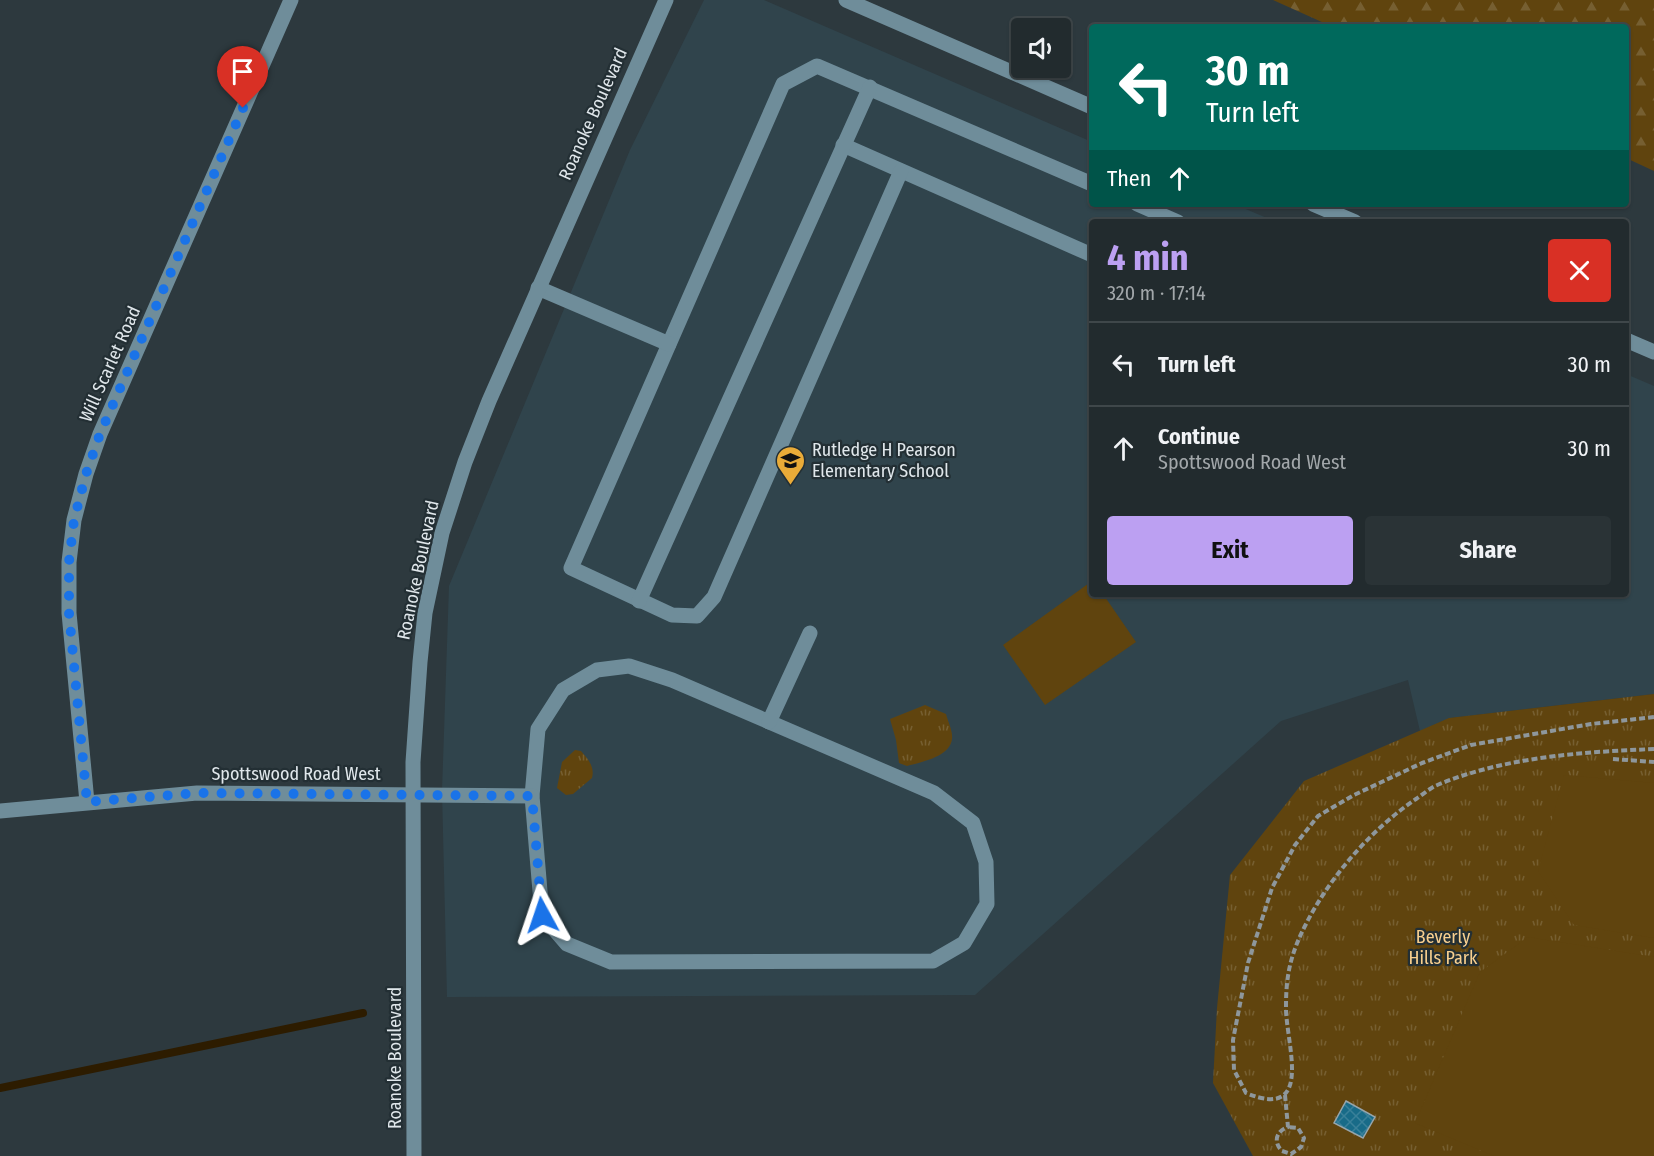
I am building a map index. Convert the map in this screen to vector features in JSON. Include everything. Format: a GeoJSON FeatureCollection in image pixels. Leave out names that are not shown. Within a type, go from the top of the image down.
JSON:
{"type":"FeatureCollection","features":[{"type":"Feature","properties":{"kind":"street","name":"Will Scarlet Road"},"geometry":{"type":"LineString","coordinates":[[87,802],[69,613],[69,562],[74,520],[86,474],[100,434],[291,0]]}},
{"type":"Feature","properties":{"kind":"street","name":"Roanoke Boulevard"},"geometry":{"type":"LineString","coordinates":[[414,1156],[413,762],[425,613],[442,533],[472,442],[666,0]]}},
{"type":"Feature","properties":{"kind":"street"},"geometry":{"type":"LineString","coordinates":[[846,0],[1089,106]]}},
{"type":"Feature","properties":{"kind":"street"},"geometry":{"type":"LineString","coordinates":[[901,171],[714,597],[698,616],[672,615],[571,568],[783,84],[817,66],[1089,183]]}},
{"type":"Feature","properties":{"kind":"street"},"geometry":{"type":"LineString","coordinates":[[639,601],[870,87]]}},
{"type":"Feature","properties":{"kind":"street"},"geometry":{"type":"LineString","coordinates":[[843,145],[1089,254]]}},
{"type":"Feature","properties":{"kind":"street"},"geometry":{"type":"LineString","coordinates":[[1144,207],[1171,219]]}},
{"type":"Feature","properties":{"kind":"street"},"geometry":{"type":"LineString","coordinates":[[1317,207],[1332,218]]}},
{"type":"Feature","properties":{"kind":"street"},"geometry":{"type":"LineString","coordinates":[[538,288],[669,344]]}},
{"type":"Feature","properties":{"kind":"street"},"geometry":{"type":"LineString","coordinates":[[1629,341],[1654,352]]}},
{"type":"Feature","properties":{"kind":"street"},"geometry":{"type":"LineString","coordinates":[[769,722],[810,633]]}},
{"type":"Feature","properties":{"kind":"street"},"geometry":{"type":"LineString","coordinates":[[629,666],[672,680],[934,793],[973,823],[986,862],[987,904],[964,943],[933,961],[610,962],[567,944],[542,915],[532,796],[538,729],[563,690],[597,670],[629,666]]}},
{"type":"Feature","properties":{"kind":"street","name":"Spottswood Road West"},"geometry":{"type":"LineString","coordinates":[[0,811],[197,793],[532,796]]}},
{"type":"Feature","properties":{"kind":"path"},"geometry":{"type":"LineString","coordinates":[[1285,1094],[1277,1100],[1262,1100],[1246,1093],[1234,1070],[1233,1040],[1248,963],[1272,888],[1295,845],[1318,816],[1354,795],[1422,763],[1471,745],[1591,724],[1654,717]]}},
{"type":"Feature","properties":{"kind":"path"},"geometry":{"type":"LineString","coordinates":[[1288,1126],[1285,1094],[1293,1075],[1286,1009],[1288,964],[1306,923],[1333,881],[1366,841],[1395,814],[1433,787],[1473,773],[1531,759],[1654,749]]}},
{"type":"Feature","properties":{"kind":"path"},"geometry":{"type":"LineString","coordinates":[[1613,759],[1654,762]]}},
{"type":"Feature","properties":{"kind":"path"},"geometry":{"type":"LineString","coordinates":[[1288,1126],[1298,1128],[1304,1138],[1302,1148],[1289,1155],[1276,1144],[1280,1131],[1288,1126]]}},
{"type":"Feature","properties":{"kind":"shaded area","name":"Rutledge H Pearson Elementary School"},"geometry":{"type":"Polygon","coordinates":[[[704,0],[764,0],[1089,141],[1089,207],[1241,207],[1269,219],[1089,219],[1089,597],[1629,597],[1629,375],[1654,386],[1654,694],[1450,718],[1420,731],[1408,680],[1281,721],[975,995],[447,997],[442,791],[449,586],[630,150],[704,0]]]}},
{"type":"Feature","properties":{"kind":"green space"},"geometry":{"type":"Polygon","coordinates":[[[1273,0],[1654,0],[1654,171],[1629,159],[1629,24],[1326,24],[1273,0]]]}},
{"type":"Feature","properties":{"kind":"green space"},"geometry":{"type":"Polygon","coordinates":[[[1089,583],[1089,597],[1105,597],[1136,642],[1045,705],[1003,645],[1089,583]]]}},
{"type":"Feature","properties":{"kind":"green space","name":"Beverly Hills Park"},"geometry":{"type":"Polygon","coordinates":[[[1654,694],[1654,1156],[1253,1156],[1213,1083],[1217,1008],[1230,875],[1304,781],[1449,718],[1654,694]]]}},
{"type":"Feature","properties":{"kind":"green space"},"geometry":{"type":"Polygon","coordinates":[[[925,705],[946,714],[952,739],[950,745],[941,754],[907,766],[899,763],[890,719],[925,705]]]}},
{"type":"Feature","properties":{"kind":"green space"},"geometry":{"type":"Polygon","coordinates":[[[575,750],[581,751],[588,760],[593,770],[592,778],[573,794],[566,795],[557,788],[562,762],[575,750]]]}},
{"type":"Feature","properties":{"kind":"green space"},"geometry":{"type":"Polygon","coordinates":[[[1564,775],[1654,783],[1654,938],[1574,925],[1538,871],[1564,775]]]}},
{"type":"Feature","properties":{"kind":"green space"},"geometry":{"type":"Polygon","coordinates":[[[1528,937],[1654,957],[1654,1156],[1494,1156],[1415,1123],[1480,972],[1528,937]]]}},
{"type":"Feature","properties":{"kind":"building"},"geometry":{"type":"Polygon","coordinates":[[[1346,1101],[1375,1117],[1363,1138],[1334,1123],[1346,1101]]]}},
{"type":"Feature","properties":{"kind":"waterway"},"geometry":{"type":"LineString","coordinates":[[0,1088],[363,1013]]}},
{"type":"Feature","properties":{"kind":"place","name":"Rutledge H Pearson Elementary School"},"geometry":{"type":"Point","coordinates":[791,486]}},
{"type":"Feature","properties":{"kind":"route"},"geometry":{"type":"LineString","coordinates":[[243,108],[100,434],[86,474],[74,520],[69,562],[69,613],[87,802],[197,793],[532,796],[542,915]]}}]}
